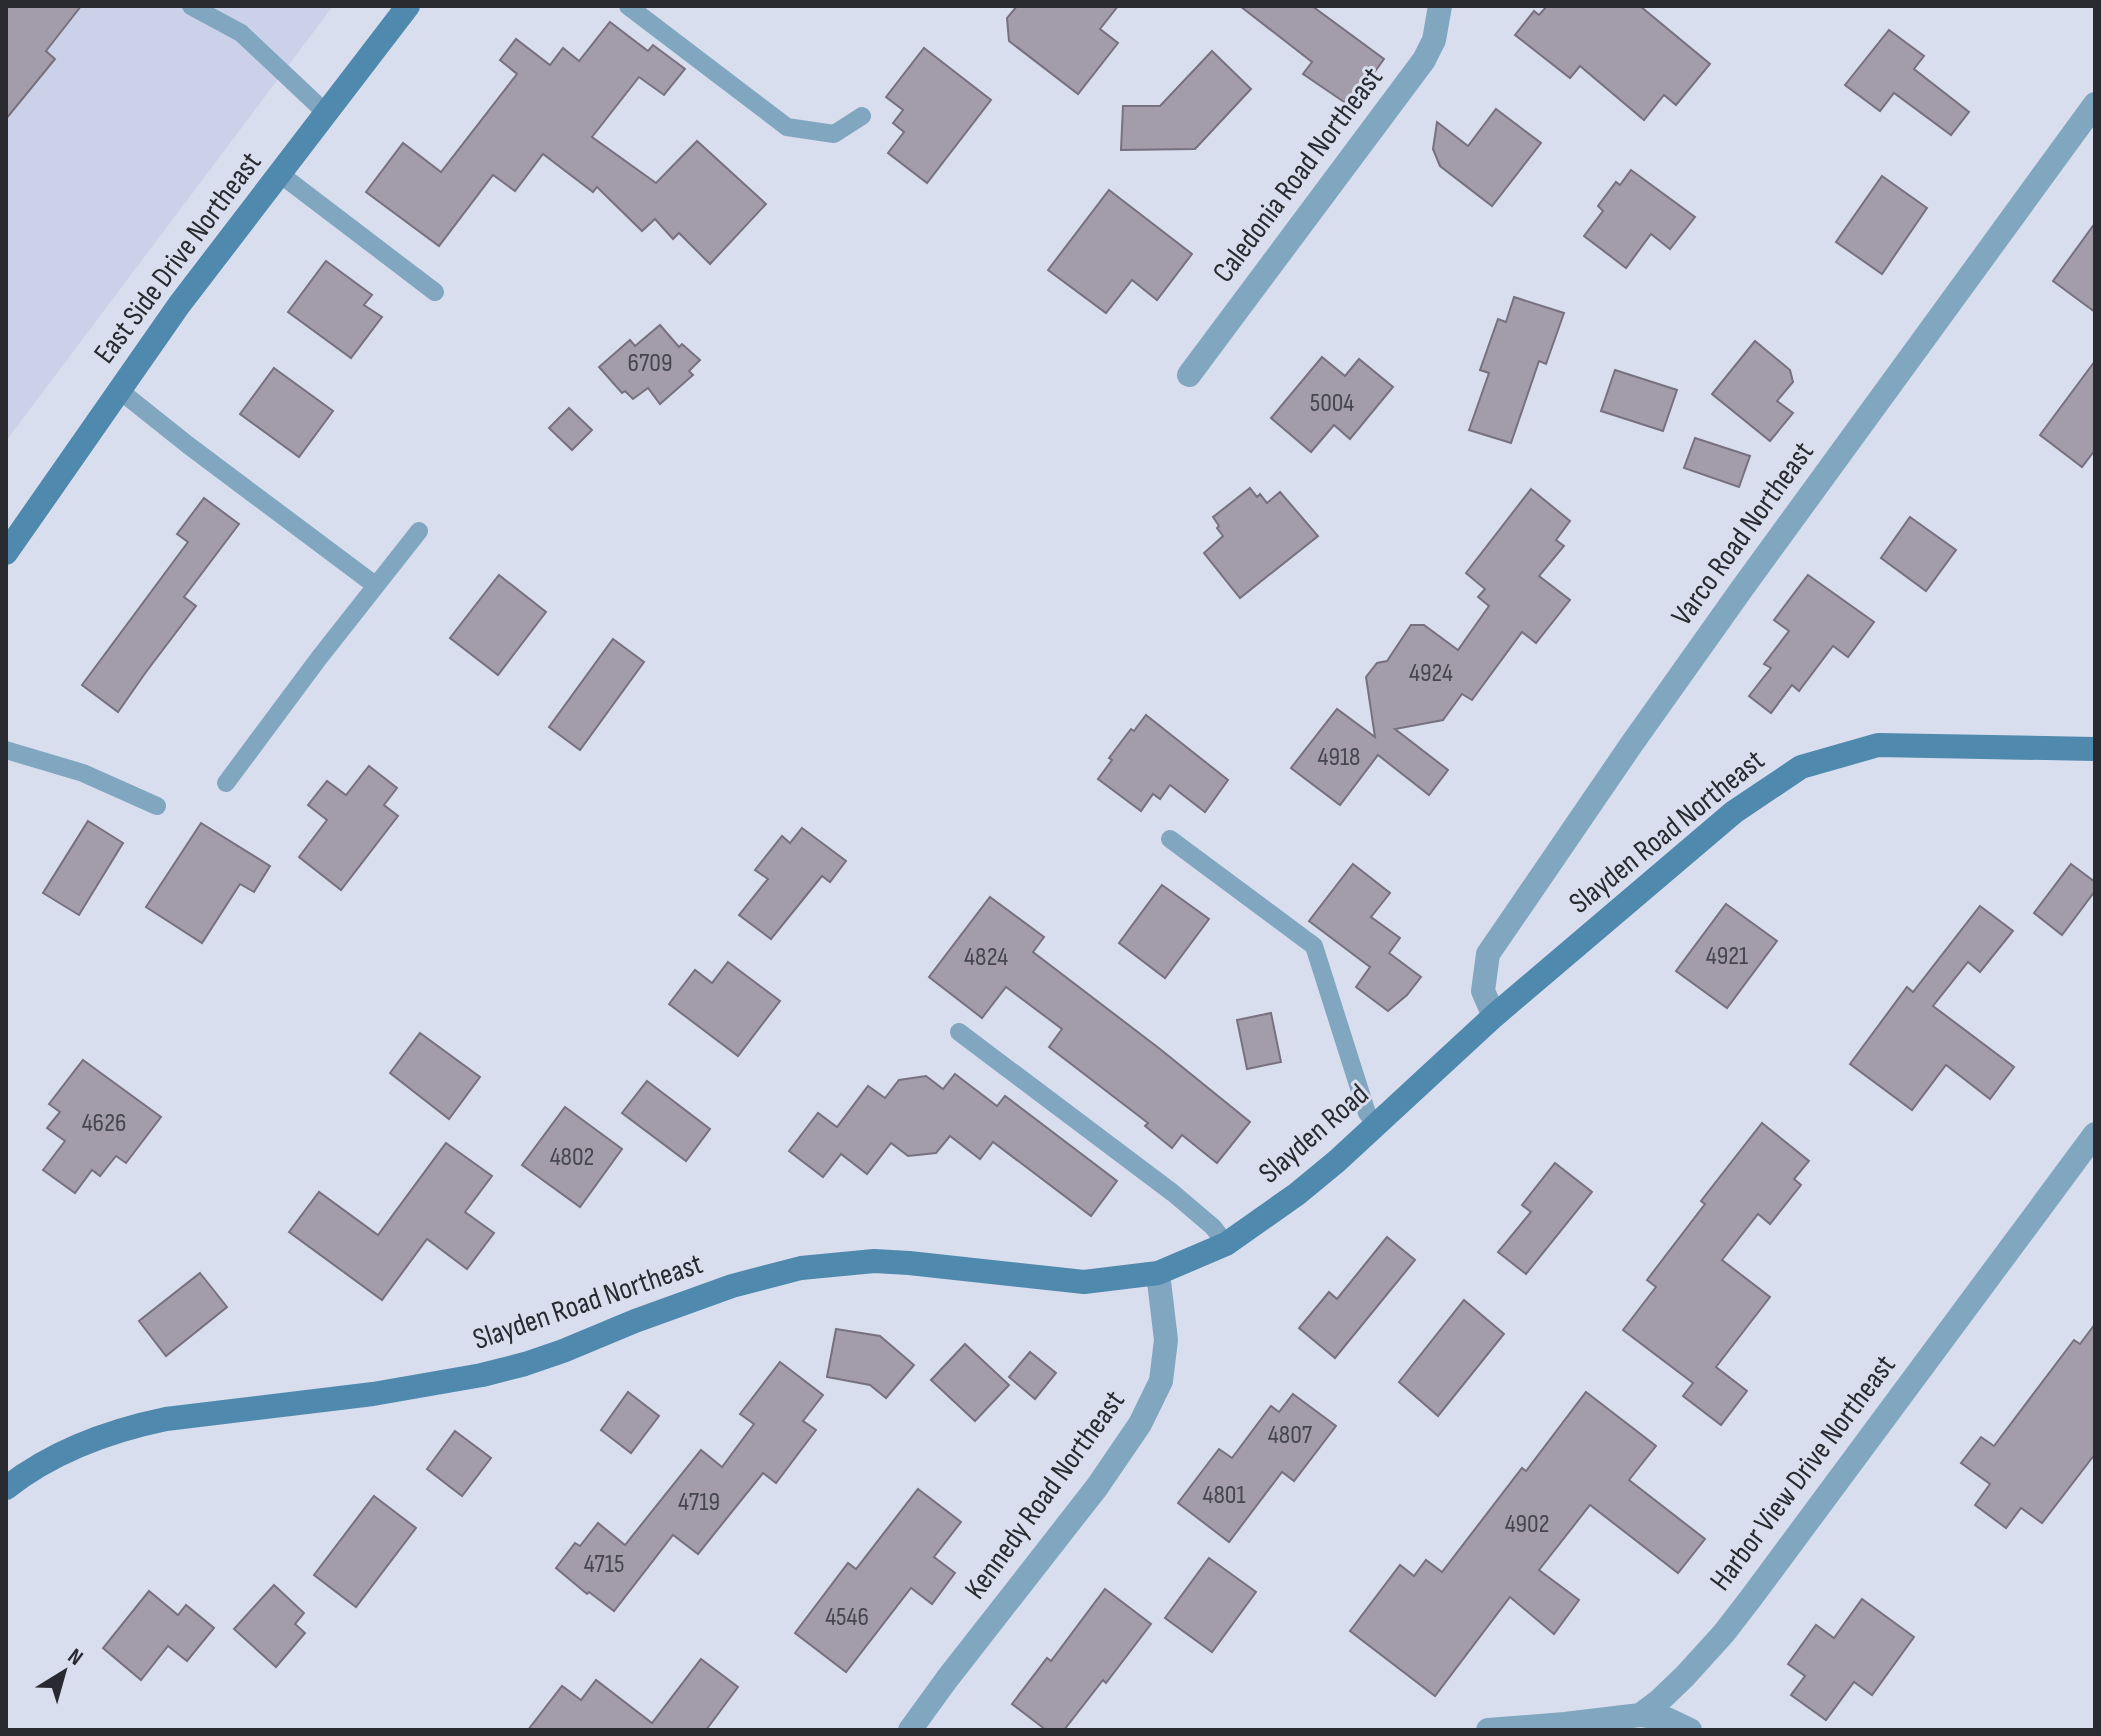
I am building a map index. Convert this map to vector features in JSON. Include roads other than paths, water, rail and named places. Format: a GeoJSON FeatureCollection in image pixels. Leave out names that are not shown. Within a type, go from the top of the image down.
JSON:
{"type":"FeatureCollection","features":[{"type":"Feature","properties":{"kind":"street","name":"East Side Drive Northeast"},"geometry":{"type":"LineString","coordinates":[[8,545],[179,305],[408,6]]}},
{"type":"Feature","properties":{"kind":"street","name":"Caledonia Road Northeast"},"geometry":{"type":"LineString","coordinates":[[1189,375],[1424,60],[1434,40],[1440,6]]}},
{"type":"Feature","properties":{"kind":"street","name":"Varco Road Northeast"},"geometry":{"type":"LineString","coordinates":[[1494,1016],[1483,991],[1488,954],[1733,602],[2095,104]]}},
{"type":"Feature","properties":{"kind":"street","name":"Slayden Road Northeast"},"geometry":{"type":"LineString","coordinates":[[1494,1016],[1734,812],[1801,767],[1878,745],[2095,749]]}},
{"type":"Feature","properties":{"kind":"street","name":"Slayden Road"},"geometry":{"type":"LineString","coordinates":[[1158,1273],[1226,1244],[1297,1194],[1494,1016]]}},
{"type":"Feature","properties":{"kind":"street","name":"Harbor View Drive Northeast"},"geometry":{"type":"LineString","coordinates":[[1640,1715],[1685,1676],[1724,1633],[2095,1134]]}},
{"type":"Feature","properties":{"kind":"street","name":"Slayden Road Northeast"},"geometry":{"type":"LineString","coordinates":[[6,1488],[65,1451],[135,1425],[373,1394],[482,1375],[563,1351],[732,1286],[801,1268],[874,1261],[1084,1282],[1158,1273]]}},
{"type":"Feature","properties":{"kind":"street","name":"Kennedy Road Northeast"},"geometry":{"type":"LineString","coordinates":[[910,1730],[1097,1487],[1140,1424],[1161,1381],[1166,1340],[1158,1273]]}},
{"type":"Feature","properties":{"kind":"street"},"geometry":{"type":"LineString","coordinates":[[1488,1730],[1640,1715],[1667,1719],[1690,1730]]}},
{"type":"Feature","properties":{"kind":"lane"},"geometry":{"type":"LineString","coordinates":[[191,6],[241,33],[326,113]]}},
{"type":"Feature","properties":{"kind":"lane"},"geometry":{"type":"LineString","coordinates":[[628,6],[787,127],[834,134],[862,116]]}},
{"type":"Feature","properties":{"kind":"lane"},"geometry":{"type":"LineString","coordinates":[[280,174],[435,292]]}},
{"type":"Feature","properties":{"kind":"lane"},"geometry":{"type":"LineString","coordinates":[[119,390],[375,585]]}},
{"type":"Feature","properties":{"kind":"lane"},"geometry":{"type":"LineString","coordinates":[[226,783],[419,531]]}},
{"type":"Feature","properties":{"kind":"lane"},"geometry":{"type":"LineString","coordinates":[[6,750],[83,773],[157,806]]}},
{"type":"Feature","properties":{"kind":"lane"},"geometry":{"type":"LineString","coordinates":[[1170,839],[1314,946],[1367,1113],[1377,1124]]}},
{"type":"Feature","properties":{"kind":"lane"},"geometry":{"type":"LineString","coordinates":[[959,1032],[1173,1193],[1213,1227],[1226,1244]]}}]}
